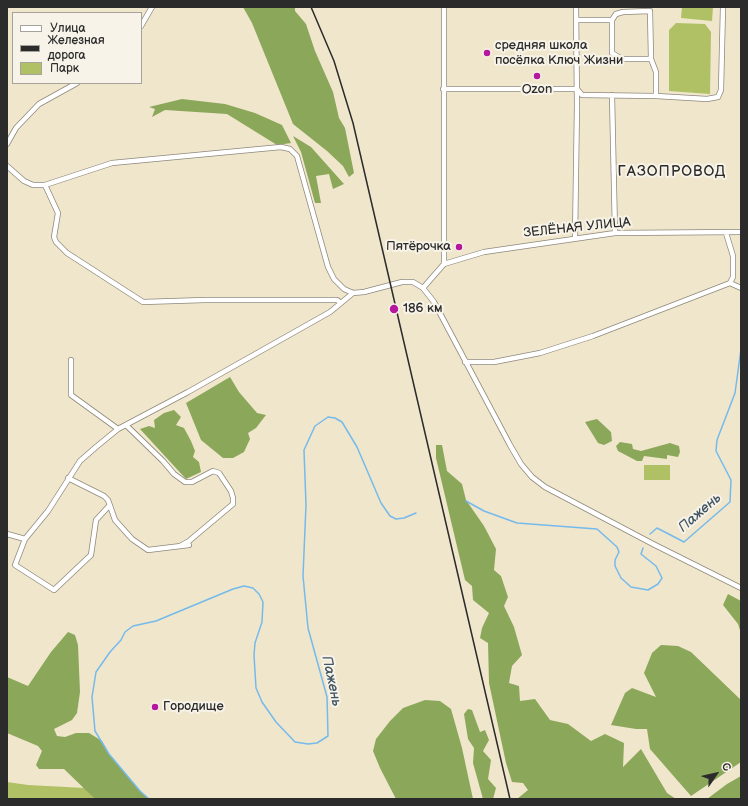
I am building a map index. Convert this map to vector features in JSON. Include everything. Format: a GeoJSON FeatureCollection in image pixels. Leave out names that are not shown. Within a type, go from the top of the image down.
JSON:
{"type":"FeatureCollection","features":[{"type":"Feature","properties":{"kind":"street"},"geometry":{"type":"LineString","coordinates":[[142,24],[152,7]]}},
{"type":"Feature","properties":{"kind":"street"},"geometry":{"type":"LineString","coordinates":[[423,288],[444,264],[444,7]]}},
{"type":"Feature","properties":{"kind":"street"},"geometry":{"type":"LineString","coordinates":[[575,239],[577,89],[576,7]]}},
{"type":"Feature","properties":{"kind":"street"},"geometry":{"type":"LineString","coordinates":[[577,89],[582,95],[656,96],[707,99],[718,97],[721,90],[723,7]]}},
{"type":"Feature","properties":{"kind":"street"},"geometry":{"type":"LineString","coordinates":[[651,59],[622,59],[612,53],[612,20],[616,14],[622,12],[650,11],[651,59],[656,72],[656,96]]}},
{"type":"Feature","properties":{"kind":"street"},"geometry":{"type":"LineString","coordinates":[[576,20],[612,20]]}},
{"type":"Feature","properties":{"kind":"street"},"geometry":{"type":"LineString","coordinates":[[7,144],[16,128],[39,104],[75,84]]}},
{"type":"Feature","properties":{"kind":"street"},"geometry":{"type":"LineString","coordinates":[[443,90],[577,89]]}},
{"type":"Feature","properties":{"kind":"street"},"geometry":{"type":"LineString","coordinates":[[612,96],[615,233]]}},
{"type":"Feature","properties":{"kind":"street"},"geometry":{"type":"LineString","coordinates":[[7,166],[24,181],[33,185],[45,185],[92,168],[112,163],[282,147],[290,149],[296,156],[328,267],[334,279],[344,289],[353,293],[364,292],[402,282],[413,282],[423,288],[434,302],[510,445],[521,464],[532,477],[545,487],[640,538],[741,588]]}},
{"type":"Feature","properties":{"kind":"street"},"geometry":{"type":"LineString","coordinates":[[45,185],[58,212],[54,237],[56,242],[67,253],[143,302],[205,300],[337,300],[341,303]]}},
{"type":"Feature","properties":{"kind":"street","name":"ЗЕЛЁНАЯ УЛИЦА"},"geometry":{"type":"LineString","coordinates":[[444,264],[484,252],[615,233],[739,232]]}},
{"type":"Feature","properties":{"kind":"street"},"geometry":{"type":"LineString","coordinates":[[465,362],[494,362],[540,353],[593,336],[730,283],[733,277],[733,256],[726,233]]}},
{"type":"Feature","properties":{"kind":"street"},"geometry":{"type":"LineString","coordinates":[[730,283],[741,288]]}},
{"type":"Feature","properties":{"kind":"street"},"geometry":{"type":"LineString","coordinates":[[109,506],[96,520],[93,530],[91,555],[54,590],[15,565],[25,539],[48,510],[80,461],[118,429],[127,426],[330,312],[353,293]]}},
{"type":"Feature","properties":{"kind":"street"},"geometry":{"type":"LineString","coordinates":[[71,360],[72,395],[118,429]]}},
{"type":"Feature","properties":{"kind":"street"},"geometry":{"type":"LineString","coordinates":[[127,426],[163,461],[174,474],[185,482],[192,482],[213,471],[219,473],[231,491],[234,498],[233,504],[180,546]]}},
{"type":"Feature","properties":{"kind":"street"},"geometry":{"type":"LineString","coordinates":[[68,478],[104,496],[108,500],[114,520],[132,539],[148,550],[189,545]]}},
{"type":"Feature","properties":{"kind":"street"},"geometry":{"type":"LineString","coordinates":[[7,534],[25,539]]}},
{"type":"Feature","properties":{"kind":"green space"},"geometry":{"type":"Polygon","coordinates":[[[243,7],[295,7],[295,11],[306,24],[315,51],[333,92],[339,118],[345,128],[354,173],[349,177],[343,166],[293,124],[252,23],[243,7]]]}},
{"type":"Feature","properties":{"kind":"green space"},"geometry":{"type":"Polygon","coordinates":[[[682,7],[713,7],[712,21],[681,18],[682,7]]]}},
{"type":"Feature","properties":{"kind":"green space"},"geometry":{"type":"Polygon","coordinates":[[[676,23],[705,24],[711,32],[710,94],[669,91],[669,30],[676,23]]]}},
{"type":"Feature","properties":{"kind":"green space"},"geometry":{"type":"Polygon","coordinates":[[[182,99],[225,104],[255,113],[282,125],[291,143],[277,145],[227,114],[165,110],[152,117],[155,109],[149,107],[182,99]]]}},
{"type":"Feature","properties":{"kind":"green space"},"geometry":{"type":"Polygon","coordinates":[[[293,136],[311,147],[344,184],[333,189],[329,174],[316,176],[321,203],[315,203],[301,152],[293,136]]]}},
{"type":"Feature","properties":{"kind":"green space"},"geometry":{"type":"Polygon","coordinates":[[[230,377],[239,392],[257,413],[266,415],[256,428],[248,433],[250,439],[244,452],[233,458],[223,458],[201,440],[186,403],[230,377]]]}},
{"type":"Feature","properties":{"kind":"green space"},"geometry":{"type":"Polygon","coordinates":[[[174,410],[181,417],[176,425],[184,428],[191,441],[195,451],[193,457],[199,462],[201,472],[186,479],[140,429],[149,426],[155,428],[154,420],[164,413],[174,410]]]}},
{"type":"Feature","properties":{"kind":"green space"},"geometry":{"type":"Polygon","coordinates":[[[597,419],[611,432],[612,441],[604,445],[598,443],[585,422],[597,419]]]}},
{"type":"Feature","properties":{"kind":"green space"},"geometry":{"type":"Polygon","coordinates":[[[620,442],[632,444],[633,449],[641,451],[670,443],[679,446],[680,452],[678,457],[667,455],[667,459],[644,456],[642,461],[637,461],[618,451],[616,446],[620,442]]]}},
{"type":"Feature","properties":{"kind":"green space"},"geometry":{"type":"Polygon","coordinates":[[[436,445],[442,445],[447,471],[462,484],[466,500],[484,526],[496,549],[494,570],[501,576],[508,597],[504,606],[514,627],[522,655],[512,666],[509,683],[519,686],[520,701],[535,699],[550,720],[568,724],[591,741],[605,734],[624,743],[623,767],[641,749],[667,793],[676,799],[517,799],[528,790],[523,783],[512,782],[506,763],[489,683],[488,643],[480,638],[482,628],[489,613],[473,600],[472,586],[465,580],[436,458],[436,445]]]}},
{"type":"Feature","properties":{"kind":"green space"},"geometry":{"type":"Polygon","coordinates":[[[644,465],[670,465],[670,480],[644,480],[644,465]]]}},
{"type":"Feature","properties":{"kind":"green space"},"geometry":{"type":"Polygon","coordinates":[[[728,594],[741,601],[741,633],[738,624],[723,605],[728,594]]]}},
{"type":"Feature","properties":{"kind":"green space"},"geometry":{"type":"Polygon","coordinates":[[[68,632],[75,635],[78,645],[80,692],[77,713],[72,720],[54,729],[57,736],[65,737],[76,733],[89,733],[102,741],[109,754],[140,791],[149,799],[95,799],[64,769],[39,769],[36,765],[42,751],[38,746],[7,733],[7,677],[28,686],[51,652],[68,632]]]}},
{"type":"Feature","properties":{"kind":"green space"},"geometry":{"type":"Polygon","coordinates":[[[661,645],[678,646],[691,652],[741,700],[741,762],[691,796],[650,749],[647,729],[636,729],[611,725],[625,693],[632,688],[656,697],[644,673],[652,653],[661,645]]]}},
{"type":"Feature","properties":{"kind":"green space"},"geometry":{"type":"Polygon","coordinates":[[[425,700],[440,701],[451,709],[462,748],[473,799],[396,799],[380,768],[373,751],[376,739],[390,721],[403,708],[425,700]]]}},
{"type":"Feature","properties":{"kind":"green space"},"geometry":{"type":"Polygon","coordinates":[[[468,709],[472,710],[480,732],[485,730],[489,740],[483,751],[491,760],[488,779],[496,788],[493,799],[483,799],[473,763],[474,748],[468,739],[464,714],[468,709]]]}},
{"type":"Feature","properties":{"kind":"green space"},"geometry":{"type":"Polygon","coordinates":[[[741,776],[741,799],[707,799],[727,784],[741,776]]]}},
{"type":"Feature","properties":{"kind":"green space"},"geometry":{"type":"Polygon","coordinates":[[[7,782],[28,785],[85,788],[95,799],[7,799],[7,782]]]}},
{"type":"Feature","properties":{"kind":"waterway","name":"Пажень"},"geometry":{"type":"LineString","coordinates":[[650,534],[657,528],[684,542],[730,502],[731,480],[716,451],[717,440],[735,393],[741,349]]}},
{"type":"Feature","properties":{"kind":"waterway","name":"Пажень"},"geometry":{"type":"LineString","coordinates":[[149,799],[140,791],[109,754],[95,731],[92,697],[96,672],[110,652],[121,640],[125,632],[133,626],[156,621],[233,589],[244,586],[253,588],[259,594],[263,602],[262,622],[255,643],[254,655],[256,688],[262,702],[276,722],[295,742],[308,744],[317,743],[328,736],[327,697],[308,628],[303,576],[306,505],[304,450],[315,426],[328,417],[335,418],[342,422],[357,447],[381,503],[390,516],[396,519],[404,518],[416,513]]}},
{"type":"Feature","properties":{"kind":"waterway","name":"Пажень"},"geometry":{"type":"LineString","coordinates":[[466,501],[484,511],[517,523],[597,529],[617,547],[619,552],[615,560],[615,566],[621,578],[631,587],[648,590],[658,584],[662,578],[656,566],[641,554],[643,548]]}},
{"type":"Feature","properties":{"kind":"railway"},"geometry":{"type":"LineString","coordinates":[[311,7],[334,61],[353,123],[510,799]]}},
{"type":"Feature","properties":{"kind":"place","name":"средняя школа посёлка Ключ Жизни"},"geometry":{"type":"Point","coordinates":[487,53]}},
{"type":"Feature","properties":{"kind":"place","name":"Ozon"},"geometry":{"type":"Point","coordinates":[537,76]}},
{"type":"Feature","properties":{"kind":"place","name":"Пятёрочка"},"geometry":{"type":"Point","coordinates":[459,247]}},
{"type":"Feature","properties":{"kind":"place","name":"186 км"},"geometry":{"type":"Point","coordinates":[394,309]}},
{"type":"Feature","properties":{"kind":"place","name":"Городище"},"geometry":{"type":"Point","coordinates":[155,707]}},
{"type":"Feature","properties":{"kind":"district","name":"ГАЗОПРОВОД"},"geometry":{"type":"Point","coordinates":[672,172]}}]}
